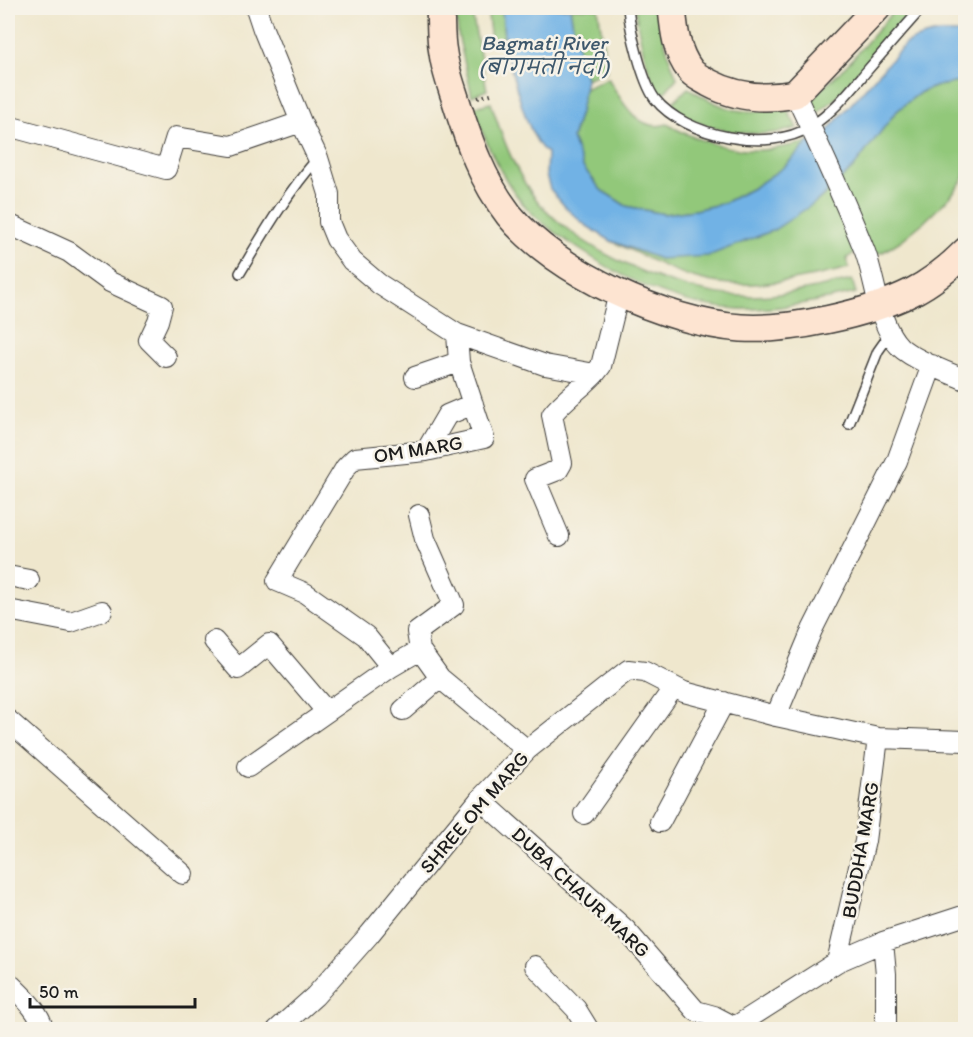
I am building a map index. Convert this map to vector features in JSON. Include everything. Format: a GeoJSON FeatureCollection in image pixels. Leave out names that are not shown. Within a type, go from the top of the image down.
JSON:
{"type":"FeatureCollection","features":[{"type":"Feature","properties":{"kind":"main road"},"geometry":{"type":"LineString","coordinates":[[440,8],[442,52],[475,158],[489,187],[511,216],[533,238],[588,278],[619,293],[707,323],[740,328],[770,328],[803,324],[880,305],[913,292],[939,275],[966,251]]}},
{"type":"Feature","properties":{"kind":"main road"},"geometry":{"type":"LineString","coordinates":[[672,8],[675,34],[681,55],[691,71],[719,88],[757,98],[795,94],[877,8]]}},
{"type":"Feature","properties":{"kind":"street"},"geometry":{"type":"LineString","coordinates":[[256,8],[301,122],[318,158],[329,194],[329,222],[336,240],[352,261],[379,284],[457,334],[546,365],[595,374]]}},
{"type":"Feature","properties":{"kind":"street"},"geometry":{"type":"LineString","coordinates":[[795,94],[865,251],[890,334],[901,348],[932,366],[966,380]]}},
{"type":"Feature","properties":{"kind":"street"},"geometry":{"type":"LineString","coordinates":[[8,126],[166,169],[176,137],[231,146],[301,122]]}},
{"type":"Feature","properties":{"kind":"street"},"geometry":{"type":"LineString","coordinates":[[8,224],[69,252],[110,282],[162,306],[158,321],[148,340],[166,357]]}},
{"type":"Feature","properties":{"kind":"street"},"geometry":{"type":"LineString","coordinates":[[559,536],[535,479],[558,470],[562,463],[552,415],[558,406],[601,366],[619,293]]}},
{"type":"Feature","properties":{"kind":"street","name":"OM MARG"},"geometry":{"type":"LineString","coordinates":[[392,667],[366,636],[305,593],[277,581],[346,467],[355,458],[426,451],[484,438],[459,362],[457,334]]}},
{"type":"Feature","properties":{"kind":"street"},"geometry":{"type":"LineString","coordinates":[[415,377],[459,362]]}},
{"type":"Feature","properties":{"kind":"street"},"geometry":{"type":"LineString","coordinates":[[776,716],[812,630],[897,461],[932,366]]}},
{"type":"Feature","properties":{"kind":"street"},"geometry":{"type":"LineString","coordinates":[[426,451],[447,415],[472,404]]}},
{"type":"Feature","properties":{"kind":"street"},"geometry":{"type":"LineString","coordinates":[[418,514],[425,539],[454,605],[417,632],[420,650],[440,678],[527,750]]}},
{"type":"Feature","properties":{"kind":"street"},"geometry":{"type":"LineString","coordinates":[[8,576],[29,580]]}},
{"type":"Feature","properties":{"kind":"street"},"geometry":{"type":"LineString","coordinates":[[8,610],[71,622],[102,611]]}},
{"type":"Feature","properties":{"kind":"street"},"geometry":{"type":"LineString","coordinates":[[214,641],[238,669],[269,644],[327,712]]}},
{"type":"Feature","properties":{"kind":"street"},"geometry":{"type":"LineString","coordinates":[[248,767],[420,650]]}},
{"type":"Feature","properties":{"kind":"street","name":"SHREE OM MARG"},"geometry":{"type":"LineString","coordinates":[[277,1029],[315,996],[369,935],[480,799],[527,750],[628,670],[645,672],[684,692],[776,716],[878,738],[966,741]]}},
{"type":"Feature","properties":{"kind":"street"},"geometry":{"type":"LineString","coordinates":[[404,710],[440,678]]}},
{"type":"Feature","properties":{"kind":"street"},"geometry":{"type":"LineString","coordinates":[[585,814],[674,687]]}},
{"type":"Feature","properties":{"kind":"street"},"geometry":{"type":"LineString","coordinates":[[660,822],[724,702]]}},
{"type":"Feature","properties":{"kind":"street"},"geometry":{"type":"LineString","coordinates":[[8,720],[183,874]]}},
{"type":"Feature","properties":{"kind":"street","name":"BUDDHA MARG"},"geometry":{"type":"LineString","coordinates":[[837,962],[865,841],[878,738]]}},
{"type":"Feature","properties":{"kind":"street","name":"DUBA CHAUR MARG"},"geometry":{"type":"LineString","coordinates":[[480,799],[626,930],[654,959],[696,1011],[714,1016],[733,1028]]}},
{"type":"Feature","properties":{"kind":"street"},"geometry":{"type":"LineString","coordinates":[[733,1028],[837,962],[882,942],[966,915]]}},
{"type":"Feature","properties":{"kind":"street"},"geometry":{"type":"LineString","coordinates":[[882,942],[886,975],[886,1029]]}},
{"type":"Feature","properties":{"kind":"street"},"geometry":{"type":"LineString","coordinates":[[535,966],[576,1010],[589,1029]]}},
{"type":"Feature","properties":{"kind":"street"},"geometry":{"type":"LineString","coordinates":[[8,982],[25,998],[42,1020],[44,1029]]}},
{"type":"Feature","properties":{"kind":"lane"},"geometry":{"type":"LineString","coordinates":[[628,8],[648,84],[654,97],[664,108],[678,119],[699,129],[757,141],[813,133],[922,8]]}},
{"type":"Feature","properties":{"kind":"lane"},"geometry":{"type":"LineString","coordinates":[[240,273],[300,178],[318,158]]}},
{"type":"Feature","properties":{"kind":"lane"},"geometry":{"type":"LineString","coordinates":[[849,424],[878,351],[890,334]]}},
{"type":"Feature","properties":{"kind":"green space"},"geometry":{"type":"Polygon","coordinates":[[[456,8],[471,8],[487,90],[472,96],[458,34],[456,8]]]}},
{"type":"Feature","properties":{"kind":"green space"},"geometry":{"type":"Polygon","coordinates":[[[487,8],[502,8],[504,37],[491,41],[487,8]]]}},
{"type":"Feature","properties":{"kind":"green space"},"geometry":{"type":"Polygon","coordinates":[[[570,8],[598,8],[607,71],[586,79],[570,8]]]}},
{"type":"Feature","properties":{"kind":"green space"},"geometry":{"type":"Polygon","coordinates":[[[635,8],[660,8],[665,44],[677,78],[665,92],[658,92],[649,72],[635,8]]]}},
{"type":"Feature","properties":{"kind":"green space"},"geometry":{"type":"Polygon","coordinates":[[[896,8],[915,8],[835,99],[814,116],[807,100],[844,68],[896,8]]]}},
{"type":"Feature","properties":{"kind":"green space"},"geometry":{"type":"Polygon","coordinates":[[[608,78],[624,104],[638,119],[647,124],[656,126],[667,124],[688,135],[737,149],[768,149],[809,142],[784,167],[753,188],[724,203],[664,214],[626,206],[601,190],[583,167],[572,139],[584,89],[608,78]]]}},
{"type":"Feature","properties":{"kind":"green space"},"geometry":{"type":"Polygon","coordinates":[[[965,81],[965,177],[950,197],[902,240],[883,252],[875,254],[868,244],[847,258],[849,268],[774,282],[717,283],[677,272],[611,241],[660,259],[816,202],[851,170],[895,113],[905,104],[921,92],[937,86],[965,81]]]}},
{"type":"Feature","properties":{"kind":"green space"},"geometry":{"type":"Polygon","coordinates":[[[688,88],[713,102],[735,110],[770,110],[785,106],[797,128],[782,132],[748,133],[696,122],[670,105],[688,88]]]}},
{"type":"Feature","properties":{"kind":"green space"},"geometry":{"type":"Polygon","coordinates":[[[491,103],[508,150],[532,194],[550,214],[599,250],[658,278],[717,294],[771,295],[852,280],[856,293],[798,304],[739,309],[675,298],[635,282],[597,261],[550,228],[529,211],[514,193],[494,158],[474,107],[491,103]]]}},
{"type":"Feature","properties":{"kind":"water","name":"Bagmati River (बागमती नदी)"},"geometry":{"type":"Polygon","coordinates":[[[502,8],[570,8],[586,79],[572,138],[583,167],[601,190],[626,206],[664,214],[724,203],[753,188],[784,167],[809,142],[828,130],[905,44],[913,40],[935,34],[965,34],[965,81],[937,86],[921,92],[905,104],[895,113],[853,168],[816,202],[774,230],[708,256],[660,259],[611,241],[585,225],[550,189],[546,175],[547,153],[533,135],[512,73],[506,49],[510,44],[509,38],[504,37],[502,8]]]}}]}
